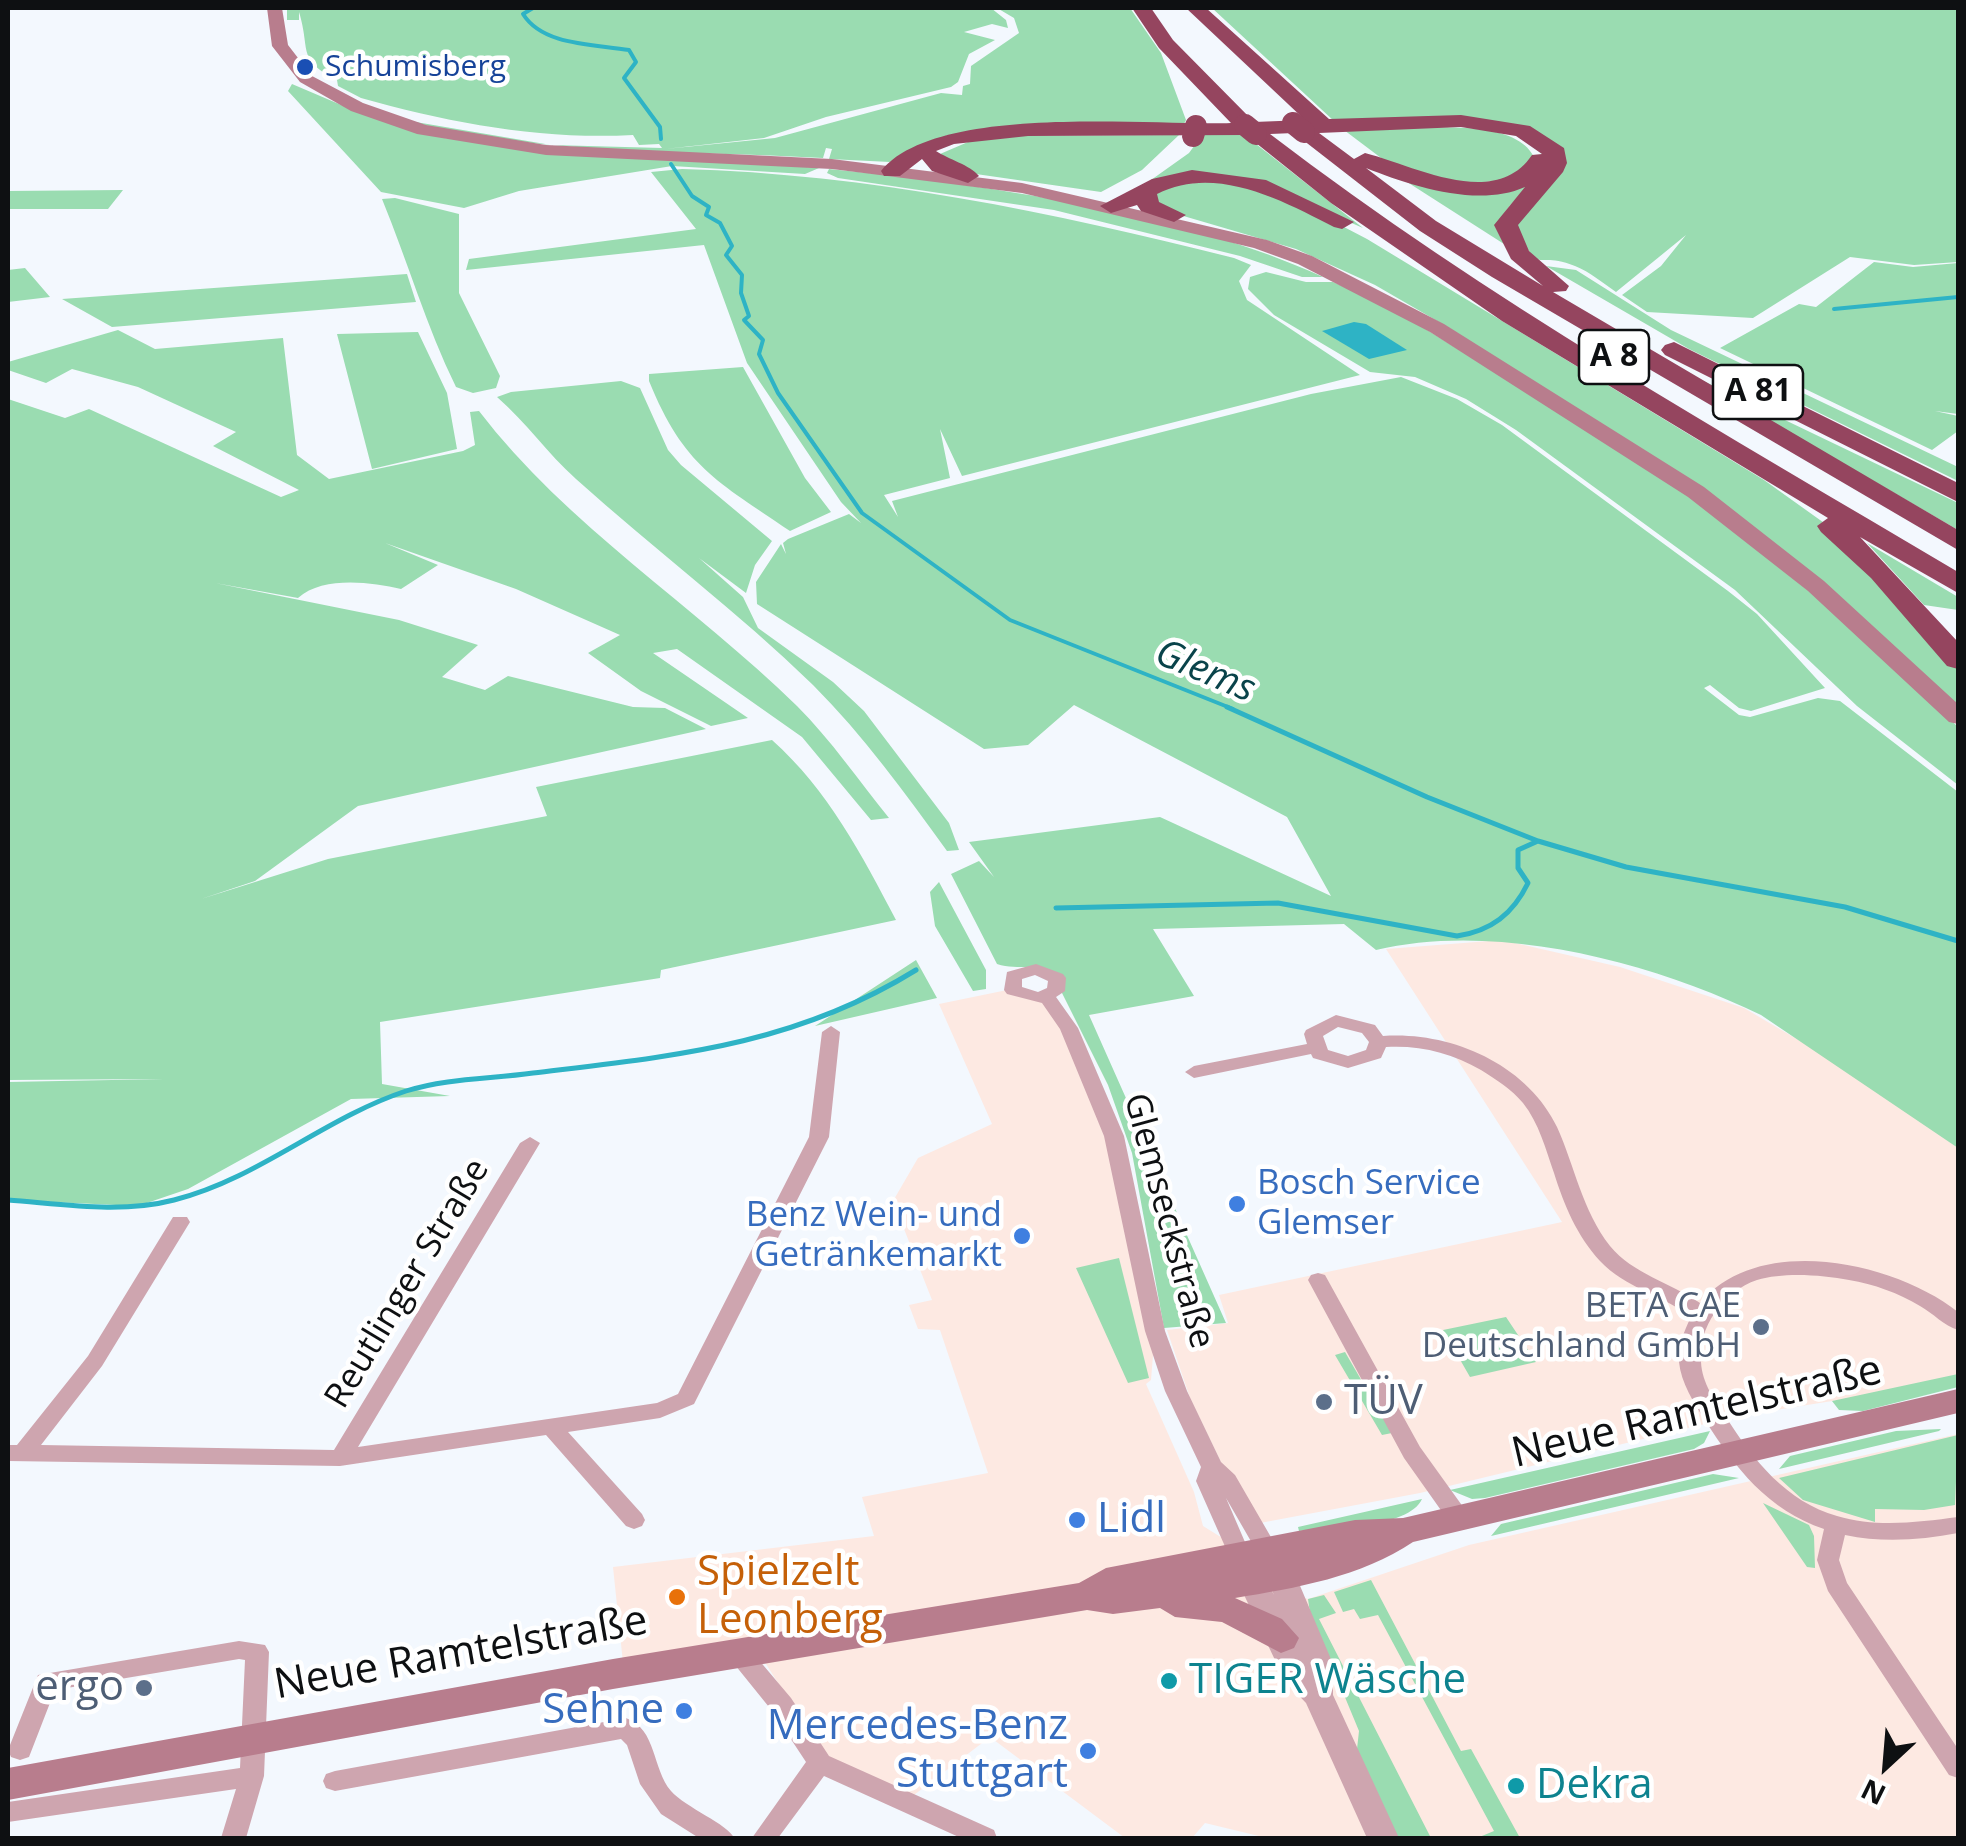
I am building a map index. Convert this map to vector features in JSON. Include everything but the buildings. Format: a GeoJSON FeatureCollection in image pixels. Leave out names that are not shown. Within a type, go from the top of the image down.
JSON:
{"type":"FeatureCollection","features":[{"type":"Feature","properties":{"kind":"highway"},"geometry":{"type":"LineString","coordinates":[[1108,206],[1182,152],[1194,131],[1195,113],[1173,24],[1140,8]]}},
{"type":"Feature","properties":{"kind":"highway","name":"A 81"},"geometry":{"type":"LineString","coordinates":[[1194,8],[1341,202],[1458,282],[1958,584]]}},
{"type":"Feature","properties":{"kind":"highway","name":"A 8"},"geometry":{"type":"LineString","coordinates":[[1173,24],[1288,128],[1330,173],[1459,263],[1958,562]]}},
{"type":"Feature","properties":{"kind":"highway"},"geometry":{"type":"LineString","coordinates":[[1366,160],[1407,178],[1465,187],[1517,180],[1530,175],[1540,162],[1527,143],[1498,132],[1401,124]]}},
{"type":"Feature","properties":{"kind":"highway"},"geometry":{"type":"LineString","coordinates":[[900,171],[929,146],[977,134],[1028,128],[1151,132],[1491,124],[1532,135],[1550,146],[1558,158],[1552,172],[1520,200],[1506,226],[1511,244],[1556,286]]}},
{"type":"Feature","properties":{"kind":"highway","name":"A 8"},"geometry":{"type":"LineString","coordinates":[[1288,128],[1428,226],[1524,286],[1958,542]]}},
{"type":"Feature","properties":{"kind":"highway","name":"A 81"},"geometry":{"type":"LineString","coordinates":[[1288,128],[1366,160],[1441,216],[1556,286],[1879,453],[1946,483]]}},
{"type":"Feature","properties":{"kind":"highway"},"geometry":{"type":"LineString","coordinates":[[900,171],[977,134]]}},
{"type":"Feature","properties":{"kind":"highway"},"geometry":{"type":"LineString","coordinates":[[931,156],[940,166],[968,176]]}},
{"type":"Feature","properties":{"kind":"highway"},"geometry":{"type":"LineString","coordinates":[[1108,206],[1131,202],[1167,181],[1198,177],[1256,183],[1458,282]]}},
{"type":"Feature","properties":{"kind":"highway"},"geometry":{"type":"LineString","coordinates":[[1144,192],[1150,206],[1174,216]]}},
{"type":"Feature","properties":{"kind":"highway"},"geometry":{"type":"LineString","coordinates":[[1524,286],[1886,464],[1946,483],[1958,494]]}},
{"type":"Feature","properties":{"kind":"highway"},"geometry":{"type":"LineString","coordinates":[[1697,428],[1852,542],[1958,660]]}},
{"type":"Feature","properties":{"kind":"main road"},"geometry":{"type":"LineString","coordinates":[[274,18],[288,61],[318,88],[409,126],[546,150],[855,166],[1022,188]]}},
{"type":"Feature","properties":{"kind":"main road"},"geometry":{"type":"LineString","coordinates":[[900,171],[968,176],[1260,244]]}},
{"type":"Feature","properties":{"kind":"main road"},"geometry":{"type":"LineString","coordinates":[[1108,206],[1174,216],[1260,244],[1325,270],[1437,328],[1696,492],[1816,586],[1958,717]]}},
{"type":"Feature","properties":{"kind":"main road","name":"Neue Ramtelstraße"},"geometry":{"type":"LineString","coordinates":[[1088,1596],[1106,1582],[1387,1546],[1403,1531],[1458,1517],[1958,1401]]}},
{"type":"Feature","properties":{"kind":"main road","name":"Neue Ramtelstraße"},"geometry":{"type":"LineString","coordinates":[[16,1765],[254,1757],[739,1653],[1088,1596],[1124,1598],[1260,1564]]}},
{"type":"Feature","properties":{"kind":"main road"},"geometry":{"type":"LineString","coordinates":[[1124,1598],[1146,1605],[1194,1602],[1223,1608],[1249,1617],[1281,1638]]}},
{"type":"Feature","properties":{"kind":"street","name":"Glemseckstraße"},"geometry":{"type":"LineString","coordinates":[[1046,996],[1069,1028],[1114,1136],[1155,1331],[1176,1391],[1212,1468],[1208,1481],[1318,1664],[1318,1695]]}},
{"type":"Feature","properties":{"kind":"street"},"geometry":{"type":"LineString","coordinates":[[1314,1048],[1313,1034],[1336,1022],[1359,1024],[1378,1042],[1446,1047],[1516,1082],[1547,1122],[1583,1224],[1606,1255],[1640,1281],[1682,1297],[1702,1315]]}},
{"type":"Feature","properties":{"kind":"street"},"geometry":{"type":"LineString","coordinates":[[15,1453],[340,1458],[660,1410],[686,1399],[818,1137],[831,1032]]}},
{"type":"Feature","properties":{"kind":"street"},"geometry":{"type":"LineString","coordinates":[[1194,1072],[1314,1048],[1328,1058],[1348,1062],[1367,1058],[1378,1042]]}},
{"type":"Feature","properties":{"kind":"street","name":"Reutlinger Straße"},"geometry":{"type":"LineString","coordinates":[[340,1458],[530,1143]]}},
{"type":"Feature","properties":{"kind":"street"},"geometry":{"type":"LineString","coordinates":[[15,1453],[94,1360],[180,1222]]}},
{"type":"Feature","properties":{"kind":"street"},"geometry":{"type":"LineString","coordinates":[[1958,1323],[1886,1282],[1822,1270],[1750,1276],[1727,1288],[1702,1315],[1690,1363],[1710,1412],[1737,1454],[1753,1476],[1786,1501],[1836,1524],[1916,1531],[1958,1524]]}},
{"type":"Feature","properties":{"kind":"street"},"geometry":{"type":"LineString","coordinates":[[1318,1280],[1404,1438],[1458,1517]]}},
{"type":"Feature","properties":{"kind":"street"},"geometry":{"type":"LineString","coordinates":[[552,1428],[634,1520]]}},
{"type":"Feature","properties":{"kind":"street"},"geometry":{"type":"LineString","coordinates":[[1836,1524],[1828,1560],[1836,1585],[1958,1768]]}},
{"type":"Feature","properties":{"kind":"street","name":"Glemseckstraße"},"geometry":{"type":"LineString","coordinates":[[1260,1564],[1281,1638],[1296,1672],[1318,1695],[1383,1838]]}},
{"type":"Feature","properties":{"kind":"street"},"geometry":{"type":"LineString","coordinates":[[16,1765],[46,1682],[239,1650],[257,1652],[254,1757],[234,1838]]}},
{"type":"Feature","properties":{"kind":"street"},"geometry":{"type":"LineString","coordinates":[[739,1653],[782,1705],[820,1764],[985,1838]]}},
{"type":"Feature","properties":{"kind":"street"},"geometry":{"type":"LineString","coordinates":[[336,1781],[626,1728],[638,1737],[649,1777],[661,1798],[680,1815],[722,1838]]}},
{"type":"Feature","properties":{"kind":"street"},"geometry":{"type":"LineString","coordinates":[[8,1812],[254,1757]]}},
{"type":"Feature","properties":{"kind":"street"},"geometry":{"type":"LineString","coordinates":[[764,1838],[820,1764]]}},
{"type":"Feature","properties":{"kind":"shaded area"},"geometry":{"type":"Polygon","coordinates":[[[1502,940],[1620,967],[1744,1008],[1875,1085],[1958,1148],[1958,1381],[1738,1416],[1420,1493],[1260,1523],[1229,1479],[1190,1398],[1167,1330],[1228,1323],[1219,1295],[1562,1222],[1386,949],[1502,940]]]}},
{"type":"Feature","properties":{"kind":"shaded area"},"geometry":{"type":"Polygon","coordinates":[[[1012,989],[1046,996],[1102,1105],[1155,1331],[1151,1380],[1146,1384],[1194,1492],[1203,1526],[1232,1544],[1251,1578],[1308,1599],[1469,1545],[1958,1434],[1958,1838],[1267,1838],[1205,1823],[1192,1838],[1125,1838],[990,1737],[914,1795],[824,1756],[766,1664],[641,1680],[623,1663],[613,1567],[874,1536],[862,1497],[988,1473],[940,1330],[918,1329],[909,1305],[932,1300],[893,1201],[918,1158],[992,1124],[939,1004],[1012,989]]]}},
{"type":"Feature","properties":{"kind":"green space"},"geometry":{"type":"Polygon","coordinates":[[[287,8],[991,8],[1006,20],[1008,28],[992,24],[964,32],[995,40],[969,54],[958,82],[951,87],[826,117],[764,138],[665,149],[775,138],[941,93],[962,95],[963,86],[970,84],[971,66],[1019,33],[1014,18],[997,8],[1130,8],[1161,53],[1186,120],[1182,128],[948,135],[890,162],[829,159],[832,149],[826,148],[823,158],[554,145],[662,148],[659,144],[639,145],[633,135],[564,135],[496,128],[361,98],[338,86],[337,80],[310,60],[299,12],[299,20],[287,20],[287,8]]]}},
{"type":"Feature","properties":{"kind":"green space"},"geometry":{"type":"Polygon","coordinates":[[[1212,8],[1958,8],[1958,262],[1914,265],[1850,257],[1753,318],[1647,312],[1622,295],[1661,266],[1686,235],[1616,292],[1575,266],[1535,258],[1514,225],[1563,164],[1505,125],[1334,121],[1212,8]]]}},
{"type":"Feature","properties":{"kind":"green space"},"geometry":{"type":"Polygon","coordinates":[[[292,84],[346,107],[444,138],[819,168],[805,174],[672,166],[519,191],[464,208],[381,192],[288,91],[292,84]]]}},
{"type":"Feature","properties":{"kind":"green space"},"geometry":{"type":"Polygon","coordinates":[[[404,120],[547,144],[456,132],[404,120]]]}},
{"type":"Feature","properties":{"kind":"green space"},"geometry":{"type":"Polygon","coordinates":[[[1483,126],[1530,138],[1550,157],[1545,169],[1538,180],[1503,216],[1504,244],[1404,180],[1458,189],[1496,189],[1531,178],[1545,168],[1545,156],[1519,136],[1483,126]]]}},
{"type":"Feature","properties":{"kind":"green space"},"geometry":{"type":"Polygon","coordinates":[[[1471,128],[1502,134],[1516,139],[1535,159],[1511,179],[1469,184],[1397,170],[1344,130],[1471,128]]]}},
{"type":"Feature","properties":{"kind":"green space"},"geometry":{"type":"Polygon","coordinates":[[[1242,133],[1363,228],[1253,180],[1151,180],[1189,153],[1203,134],[1242,133]]]}},
{"type":"Feature","properties":{"kind":"green space"},"geometry":{"type":"Polygon","coordinates":[[[1179,135],[1142,170],[1101,192],[962,172],[940,154],[982,136],[1179,135]]]}},
{"type":"Feature","properties":{"kind":"green space"},"geometry":{"type":"Polygon","coordinates":[[[682,169],[822,179],[960,198],[1234,258],[1251,265],[1239,281],[1247,300],[1360,375],[962,476],[940,429],[950,478],[884,495],[898,517],[892,501],[1311,394],[1401,377],[1457,399],[1502,425],[1728,591],[1757,614],[1825,688],[1751,711],[1739,708],[1710,685],[1704,688],[1739,715],[1750,717],[1818,698],[1840,701],[1958,792],[1958,1148],[1761,1015],[1672,978],[1623,963],[1522,944],[1472,940],[1423,942],[1376,950],[1344,924],[1153,929],[1194,996],[1089,1015],[1226,1323],[1164,1328],[1132,1153],[1108,1085],[1062,993],[1061,975],[1045,969],[997,964],[951,874],[979,861],[994,877],[969,842],[1160,817],[1331,896],[1287,817],[1074,705],[1028,745],[984,749],[757,604],[756,582],[781,544],[786,554],[783,543],[788,539],[849,514],[861,523],[841,502],[747,363],[704,245],[466,270],[469,259],[696,229],[651,172],[682,169]]]}},
{"type":"Feature","properties":{"kind":"green space"},"geometry":{"type":"Polygon","coordinates":[[[829,169],[951,183],[1082,205],[1209,235],[1323,277],[1302,277],[1240,256],[1054,210],[838,178],[827,173],[829,169]]]}},
{"type":"Feature","properties":{"kind":"green space"},"geometry":{"type":"Polygon","coordinates":[[[1227,180],[1298,203],[1367,239],[1764,480],[1827,525],[1958,668],[1958,708],[1844,603],[1451,329],[1375,285],[1296,249],[1163,210],[1151,192],[1162,186],[1227,180]]]}},
{"type":"Feature","properties":{"kind":"green space"},"geometry":{"type":"Polygon","coordinates":[[[123,190],[108,209],[10,209],[8,191],[123,190]]]}},
{"type":"Feature","properties":{"kind":"green space"},"geometry":{"type":"Polygon","coordinates":[[[395,198],[459,214],[459,293],[500,376],[496,388],[473,393],[456,387],[382,199],[395,198]]]}},
{"type":"Feature","properties":{"kind":"green space"},"geometry":{"type":"Polygon","coordinates":[[[1874,262],[1913,267],[1958,263],[1958,414],[1935,411],[1958,416],[1958,431],[1932,450],[1720,348],[1799,304],[1816,307],[1874,262]]]}},
{"type":"Feature","properties":{"kind":"green space"},"geometry":{"type":"Polygon","coordinates":[[[1546,266],[1576,270],[1671,330],[1958,467],[1958,481],[1689,349],[1546,266]]]}},
{"type":"Feature","properties":{"kind":"green space"},"geometry":{"type":"Polygon","coordinates":[[[25,268],[50,297],[8,302],[8,270],[25,268]]]}},
{"type":"Feature","properties":{"kind":"green space"},"geometry":{"type":"Polygon","coordinates":[[[1266,272],[1306,282],[1333,282],[1395,310],[1691,494],[1849,624],[1958,727],[1958,785],[1857,706],[1735,590],[1516,430],[1466,399],[1415,377],[1370,372],[1274,315],[1248,289],[1250,277],[1266,272]]]}},
{"type":"Feature","properties":{"kind":"green space"},"geometry":{"type":"Polygon","coordinates":[[[407,274],[416,302],[112,327],[62,299],[407,274]]]}},
{"type":"Feature","properties":{"kind":"green space"},"geometry":{"type":"Polygon","coordinates":[[[118,330],[155,349],[283,338],[297,455],[329,479],[463,451],[475,445],[470,412],[479,411],[551,491],[797,706],[889,818],[871,820],[802,737],[677,649],[653,653],[748,718],[711,726],[641,691],[588,653],[620,635],[516,589],[385,543],[438,565],[401,589],[361,583],[333,584],[298,598],[215,583],[399,620],[478,645],[442,677],[485,690],[508,676],[633,707],[665,708],[706,729],[358,806],[255,881],[201,899],[328,859],[547,816],[536,787],[772,740],[827,802],[896,920],[661,970],[660,978],[380,1022],[382,1084],[450,1096],[351,1099],[188,1189],[138,1206],[8,1200],[8,1082],[164,1079],[8,1080],[8,399],[65,418],[89,409],[281,497],[299,490],[213,446],[236,432],[138,387],[72,369],[46,383],[8,370],[8,362],[118,330]]]}},
{"type":"Feature","properties":{"kind":"green space"},"geometry":{"type":"Polygon","coordinates":[[[418,332],[447,393],[457,449],[372,469],[337,334],[418,332]]]}},
{"type":"Feature","properties":{"kind":"green space"},"geometry":{"type":"Polygon","coordinates":[[[743,367],[805,478],[831,512],[790,531],[705,470],[676,434],[649,381],[649,374],[743,367]]]}},
{"type":"Feature","properties":{"kind":"green space"},"geometry":{"type":"Polygon","coordinates":[[[1689,374],[1958,503],[1958,530],[1689,374]]]}},
{"type":"Feature","properties":{"kind":"green space"},"geometry":{"type":"Polygon","coordinates":[[[621,381],[640,388],[668,450],[681,465],[772,541],[755,565],[746,593],[699,558],[743,597],[758,628],[833,682],[864,711],[949,823],[959,850],[947,851],[867,745],[813,685],[576,479],[497,397],[511,392],[621,381]]]}},
{"type":"Feature","properties":{"kind":"green space"},"geometry":{"type":"Polygon","coordinates":[[[1867,543],[1958,597],[1958,610],[1924,605],[1867,543]]]}},
{"type":"Feature","properties":{"kind":"green space"},"geometry":{"type":"Polygon","coordinates":[[[939,882],[986,970],[986,989],[973,991],[935,926],[930,892],[939,882]]]}},
{"type":"Feature","properties":{"kind":"green space"},"geometry":{"type":"Polygon","coordinates":[[[916,960],[937,998],[815,1026],[916,960]]]}},
{"type":"Feature","properties":{"kind":"green space"},"geometry":{"type":"Polygon","coordinates":[[[1119,1258],[1149,1378],[1128,1383],[1076,1268],[1119,1258]]]}},
{"type":"Feature","properties":{"kind":"green space"},"geometry":{"type":"Polygon","coordinates":[[[1506,1317],[1536,1362],[1470,1377],[1443,1330],[1506,1317]]]}},
{"type":"Feature","properties":{"kind":"green space"},"geometry":{"type":"Polygon","coordinates":[[[1345,1352],[1392,1433],[1382,1435],[1335,1355],[1345,1352]]]}},
{"type":"Feature","properties":{"kind":"green space"},"geometry":{"type":"Polygon","coordinates":[[[1958,1374],[1958,1387],[1863,1411],[1839,1410],[1832,1401],[1958,1374]]]}},
{"type":"Feature","properties":{"kind":"green space"},"geometry":{"type":"Polygon","coordinates":[[[1941,1429],[1779,1469],[1790,1456],[1896,1431],[1941,1429]]]}},
{"type":"Feature","properties":{"kind":"green space"},"geometry":{"type":"Polygon","coordinates":[[[1710,1431],[1704,1443],[1694,1449],[1485,1498],[1472,1499],[1450,1490],[1710,1431]]]}},
{"type":"Feature","properties":{"kind":"green space"},"geometry":{"type":"Polygon","coordinates":[[[1958,1435],[1955,1505],[1924,1510],[1875,1509],[1875,1522],[1803,1500],[1779,1478],[1958,1435]]]}},
{"type":"Feature","properties":{"kind":"green space"},"geometry":{"type":"Polygon","coordinates":[[[1713,1474],[1739,1478],[1491,1536],[1501,1524],[1713,1474]]]}},
{"type":"Feature","properties":{"kind":"green space"},"geometry":{"type":"Polygon","coordinates":[[[1422,1499],[1414,1509],[1385,1521],[1299,1531],[1298,1527],[1422,1499]]]}},
{"type":"Feature","properties":{"kind":"green space"},"geometry":{"type":"Polygon","coordinates":[[[1763,1503],[1809,1525],[1814,1536],[1815,1568],[1807,1567],[1763,1503]]]}},
{"type":"Feature","properties":{"kind":"green space"},"geometry":{"type":"Polygon","coordinates":[[[1371,1580],[1461,1751],[1471,1749],[1520,1838],[1477,1838],[1494,1831],[1378,1615],[1360,1619],[1354,1609],[1343,1612],[1334,1592],[1371,1580]]]}},
{"type":"Feature","properties":{"kind":"green space"},"geometry":{"type":"Polygon","coordinates":[[[1324,1595],[1336,1613],[1319,1619],[1431,1838],[1397,1838],[1357,1749],[1359,1731],[1310,1613],[1308,1599],[1324,1595]]]}},
{"type":"Feature","properties":{"kind":"water"},"geometry":{"type":"Polygon","coordinates":[[[1354,322],[1366,324],[1407,350],[1369,359],[1322,331],[1354,322]]]}},
{"type":"Feature","properties":{"kind":"waterway","name":"Glems"},"geometry":{"type":"LineString","coordinates":[[533,8],[523,14],[556,38],[629,50],[636,62],[624,78],[660,127],[661,139]]}},
{"type":"Feature","properties":{"kind":"waterway","name":"Glems"},"geometry":{"type":"LineString","coordinates":[[671,164],[692,196],[709,207],[706,215],[720,223],[732,246],[726,255],[742,275],[741,293],[749,316],[744,320],[763,340],[759,354],[778,393],[862,513],[1010,620],[1233,709]]}},
{"type":"Feature","properties":{"kind":"waterway"},"geometry":{"type":"LineString","coordinates":[[1834,309],[1958,297]]}},
{"type":"Feature","properties":{"kind":"waterway","name":"Glems"},"geometry":{"type":"LineString","coordinates":[[1227,707],[1427,797],[1538,841]]}},
{"type":"Feature","properties":{"kind":"waterway"},"geometry":{"type":"LineString","coordinates":[[1056,908],[1278,903],[1457,936],[1490,925],[1515,904],[1528,883],[1518,868],[1518,850],[1538,841]]}},
{"type":"Feature","properties":{"kind":"waterway","name":"Glems"},"geometry":{"type":"LineString","coordinates":[[1538,841],[1626,867],[1845,907],[1958,941]]}},
{"type":"Feature","properties":{"kind":"waterway"},"geometry":{"type":"LineString","coordinates":[[8,1200],[112,1207],[174,1200],[234,1178],[347,1116],[406,1091],[453,1081],[635,1060],[731,1044],[824,1016],[916,970]]}},
{"type":"Feature","properties":{"kind":"place","name":"Schumisberg"},"geometry":{"type":"Point","coordinates":[305,67]}},
{"type":"Feature","properties":{"kind":"place","name":"Bosch Service Glemser"},"geometry":{"type":"Point","coordinates":[1237,1204]}},
{"type":"Feature","properties":{"kind":"place","name":"Benz Wein- und Getränkemarkt"},"geometry":{"type":"Point","coordinates":[1022,1236]}},
{"type":"Feature","properties":{"kind":"place","name":"BETA CAE Deutschland GmbH"},"geometry":{"type":"Point","coordinates":[1761,1327]}},
{"type":"Feature","properties":{"kind":"place","name":"TÜV"},"geometry":{"type":"Point","coordinates":[1324,1402]}},
{"type":"Feature","properties":{"kind":"place","name":"Lidl"},"geometry":{"type":"Point","coordinates":[1077,1520]}},
{"type":"Feature","properties":{"kind":"place","name":"Spielzelt Leonberg"},"geometry":{"type":"Point","coordinates":[677,1597]}},
{"type":"Feature","properties":{"kind":"place","name":"TIGER Wäsche"},"geometry":{"type":"Point","coordinates":[1169,1681]}},
{"type":"Feature","properties":{"kind":"place","name":"ergo"},"geometry":{"type":"Point","coordinates":[144,1688]}},
{"type":"Feature","properties":{"kind":"place","name":"Sehne"},"geometry":{"type":"Point","coordinates":[684,1711]}},
{"type":"Feature","properties":{"kind":"place","name":"Mercedes-Benz Stuttgart"},"geometry":{"type":"Point","coordinates":[1088,1751]}},
{"type":"Feature","properties":{"kind":"place","name":"Dekra"},"geometry":{"type":"Point","coordinates":[1516,1786]}}]}
